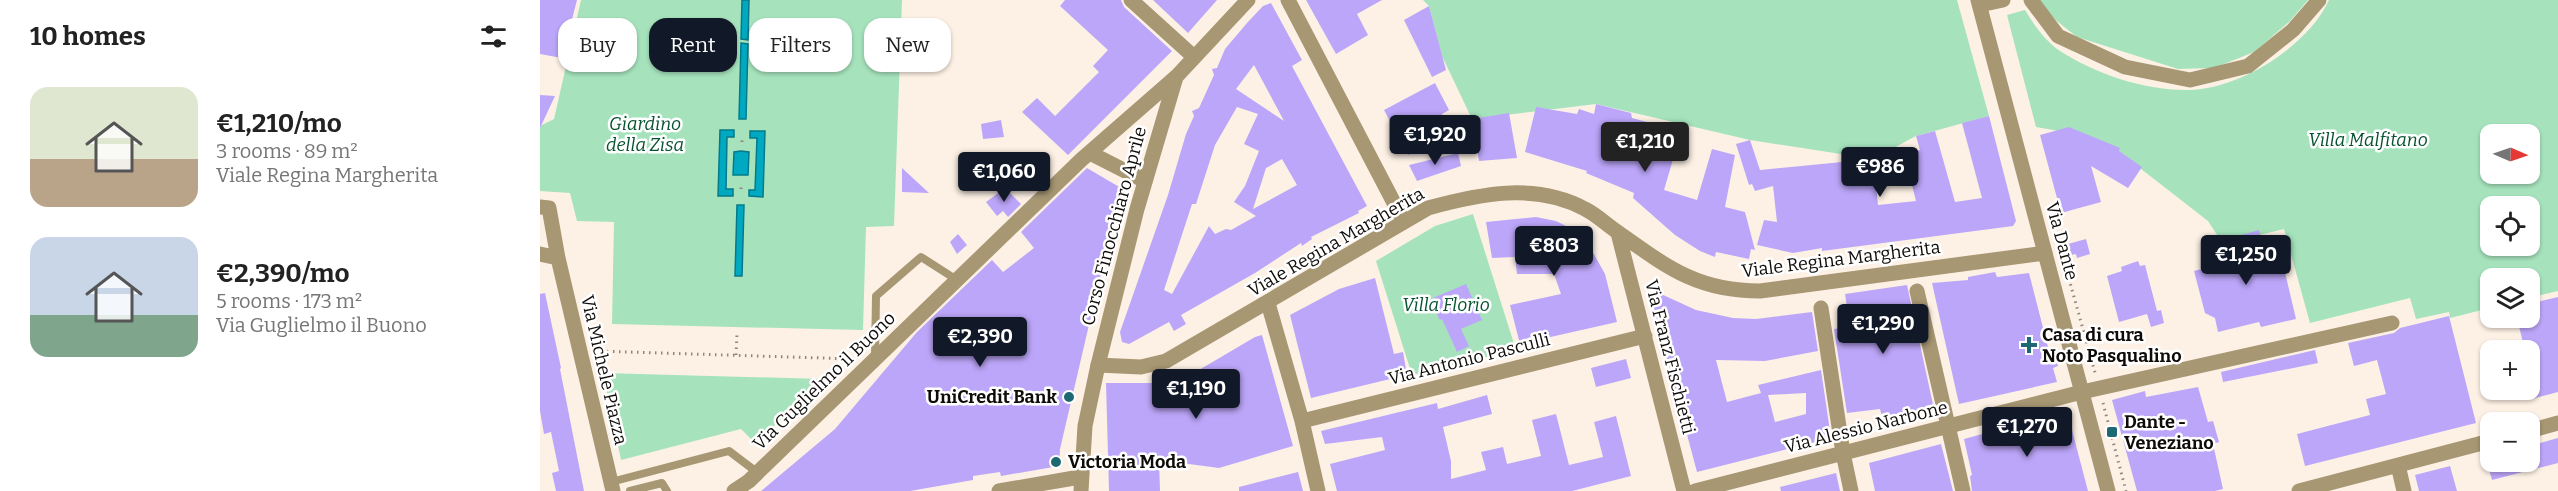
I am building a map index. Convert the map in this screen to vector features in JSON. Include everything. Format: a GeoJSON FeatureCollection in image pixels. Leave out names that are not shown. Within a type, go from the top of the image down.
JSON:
{"type":"FeatureCollection","features":[{"type":"Feature","properties":{"kind":"street"},"geometry":{"type":"LineString","coordinates":[[1131,0],[1194,57]]}},
{"type":"Feature","properties":{"kind":"street","name":"Corso Finocchiaro Aprile"},"geometry":{"type":"LineString","coordinates":[[1081,484],[1085,426],[1098,365],[1145,181],[1176,77],[1248,0]]}},
{"type":"Feature","properties":{"kind":"street"},"geometry":{"type":"LineString","coordinates":[[1288,0],[1404,222]]}},
{"type":"Feature","properties":{"kind":"street"},"geometry":{"type":"LineString","coordinates":[[1979,2],[2003,0]]}},
{"type":"Feature","properties":{"kind":"street"},"geometry":{"type":"LineString","coordinates":[[2031,0],[2058,36],[2125,68],[2190,80],[2248,66],[2293,30],[2319,0]]}},
{"type":"Feature","properties":{"kind":"street","name":"Via Dante"},"geometry":{"type":"LineString","coordinates":[[1979,2],[2108,491]]}},
{"type":"Feature","properties":{"kind":"street","name":"Via Guglielmo il Buono"},"geometry":{"type":"LineString","coordinates":[[734,491],[752,482],[957,280],[1090,153],[1176,77]]}},
{"type":"Feature","properties":{"kind":"street"},"geometry":{"type":"LineString","coordinates":[[1090,153],[1145,181]]}},
{"type":"Feature","properties":{"kind":"street","name":"Viale Regina Margherita"},"geometry":{"type":"LineString","coordinates":[[1098,365],[1141,368],[1166,361],[1428,208],[1476,195],[1514,192],[1560,199],[1585,209],[1675,272],[1704,284],[1733,291],[1760,291],[2045,253]]}},
{"type":"Feature","properties":{"kind":"street","name":"Via Michele Piazza"},"geometry":{"type":"LineString","coordinates":[[540,207],[549,208],[558,258],[612,486]]}},
{"type":"Feature","properties":{"kind":"street","name":"Via Franz Fischietti"},"geometry":{"type":"LineString","coordinates":[[1618,233],[1684,491]]}},
{"type":"Feature","properties":{"kind":"street"},"geometry":{"type":"LineString","coordinates":[[540,254],[558,258]]}},
{"type":"Feature","properties":{"kind":"street"},"geometry":{"type":"LineString","coordinates":[[1917,291],[1963,491]]}},
{"type":"Feature","properties":{"kind":"street"},"geometry":{"type":"LineString","coordinates":[[1268,303],[1302,421],[1318,491]]}},
{"type":"Feature","properties":{"kind":"street"},"geometry":{"type":"LineString","coordinates":[[1821,308],[1851,491]]}},
{"type":"Feature","properties":{"kind":"street","name":"Via Alessio Narbone"},"geometry":{"type":"LineString","coordinates":[[1695,491],[2082,392],[2392,323]]}},
{"type":"Feature","properties":{"kind":"street","name":"Via Antonio Pasculli"},"geometry":{"type":"LineString","coordinates":[[1302,421],[1645,336]]}},
{"type":"Feature","properties":{"kind":"street"},"geometry":{"type":"LineString","coordinates":[[2540,428],[2558,423]]}},
{"type":"Feature","properties":{"kind":"street"},"geometry":{"type":"LineString","coordinates":[[2299,491],[2480,444]]}},
{"type":"Feature","properties":{"kind":"street"},"geometry":{"type":"LineString","coordinates":[[2398,465],[2404,491]]}},
{"type":"Feature","properties":{"kind":"street"},"geometry":{"type":"LineString","coordinates":[[999,491],[1081,484]]}},
{"type":"Feature","properties":{"kind":"lane"},"geometry":{"type":"LineString","coordinates":[[875,359],[876,296],[921,257],[957,280]]}},
{"type":"Feature","properties":{"kind":"lane"},"geometry":{"type":"LineString","coordinates":[[612,486],[729,451],[752,482]]}},
{"type":"Feature","properties":{"kind":"lane"},"geometry":{"type":"LineString","coordinates":[[630,491],[662,483],[667,491]]}},
{"type":"Feature","properties":{"kind":"path"},"geometry":{"type":"LineString","coordinates":[[736,355],[737,334]]}},
{"type":"Feature","properties":{"kind":"path"},"geometry":{"type":"LineString","coordinates":[[580,351],[875,359]]}},
{"type":"Feature","properties":{"kind":"green space","name":"Giardino della Zisa"},"geometry":{"type":"Polygon","coordinates":[[[581,0],[742,0],[741,39],[748,40],[749,0],[902,0],[901,18],[864,18],[864,72],[899,72],[894,226],[866,227],[863,330],[612,324],[614,222],[577,221],[570,193],[540,191],[540,126],[554,119],[565,72],[637,72],[637,18],[577,18],[581,0]],[[737,205],[735,276],[742,276],[744,206],[737,205]]]}},
{"type":"Feature","properties":{"kind":"green space"},"geometry":{"type":"Polygon","coordinates":[[[1423,0],[1957,0],[1989,116],[1916,136],[1873,159],[1750,140],[1596,104],[1472,119],[1442,56],[1429,6],[1423,0]]]}},
{"type":"Feature","properties":{"kind":"green space"},"geometry":{"type":"Polygon","coordinates":[[[2039,0],[2308,0],[2290,21],[2254,52],[2214,68],[2178,69],[2077,37],[2040,5],[2039,0]]]}},
{"type":"Feature","properties":{"kind":"green space","name":"Villa Malfitano"},"geometry":{"type":"Polygon","coordinates":[[[2329,0],[2558,0],[2558,291],[2540,295],[2540,268],[2480,268],[2480,310],[2450,318],[2449,312],[2416,319],[2410,298],[2310,323],[2284,229],[2223,244],[2208,221],[2118,151],[2081,135],[2036,127],[2007,15],[2025,10],[2049,42],[2060,51],[2089,67],[2122,80],[2173,90],[2209,88],[2250,73],[2270,62],[2305,33],[2319,17],[2329,0]]]}},
{"type":"Feature","properties":{"kind":"green space","name":"Villa Florio"},"geometry":{"type":"Polygon","coordinates":[[[1473,214],[1516,350],[1412,375],[1376,261],[1435,226],[1473,214]]]}},
{"type":"Feature","properties":{"kind":"green space"},"geometry":{"type":"Polygon","coordinates":[[[603,373],[822,379],[756,444],[741,429],[621,460],[603,373]]]}},
{"type":"Feature","properties":{"kind":"water"},"geometry":{"type":"Polygon","coordinates":[[[742,0],[749,0],[748,40],[741,39],[742,0]]]}},
{"type":"Feature","properties":{"kind":"water"},"geometry":{"type":"Polygon","coordinates":[[[741,43],[748,44],[746,119],[739,119],[741,43]]]}},
{"type":"Feature","properties":{"kind":"water"},"geometry":{"type":"Polygon","coordinates":[[[720,130],[734,130],[734,137],[727,137],[726,189],[733,189],[733,196],[718,196],[720,130]]]}},
{"type":"Feature","properties":{"kind":"water"},"geometry":{"type":"Polygon","coordinates":[[[750,131],[765,131],[763,197],[749,196],[749,190],[755,190],[757,138],[750,138],[750,131]]]}},
{"type":"Feature","properties":{"kind":"water"},"geometry":{"type":"Polygon","coordinates":[[[734,152],[749,152],[748,175],[733,175],[734,152]]]}},
{"type":"Feature","properties":{"kind":"water"},"geometry":{"type":"Polygon","coordinates":[[[737,205],[744,205],[742,276],[735,276],[737,205]]]}},
{"type":"Feature","properties":{"kind":"building"},"geometry":{"type":"Polygon","coordinates":[[[540,0],[577,0],[572,18],[558,18],[558,57],[540,54],[540,0]]]}},
{"type":"Feature","properties":{"kind":"building"},"geometry":{"type":"Polygon","coordinates":[[[1065,0],[1121,0],[1124,7],[1172,51],[1068,155],[1022,112],[1037,98],[1055,116],[1099,72],[1093,66],[1108,50],[1060,6],[1065,0]]]}},
{"type":"Feature","properties":{"kind":"building"},"geometry":{"type":"Polygon","coordinates":[[[1153,0],[1217,0],[1188,33],[1153,0]]]}},
{"type":"Feature","properties":{"kind":"building"},"geometry":{"type":"Polygon","coordinates":[[[1306,0],[1382,0],[1357,14],[1368,35],[1336,54],[1306,0]]]}},
{"type":"Feature","properties":{"kind":"building"},"geometry":{"type":"Polygon","coordinates":[[[1271,3],[1302,60],[1292,66],[1367,206],[1358,211],[1359,213],[1311,237],[1312,239],[1302,246],[1301,243],[1255,273],[1181,315],[1186,324],[1174,331],[1169,322],[1129,344],[1122,342],[1120,332],[1194,116],[1192,111],[1199,108],[1214,75],[1212,69],[1217,68],[1225,49],[1263,6],[1271,3]],[[1254,65],[1236,89],[1284,121],[1254,65]],[[1237,107],[1215,145],[1196,204],[1192,204],[1164,290],[1172,294],[1209,226],[1215,234],[1226,229],[1231,230],[1256,216],[1234,202],[1245,186],[1259,151],[1244,144],[1258,114],[1237,107]],[[1282,159],[1266,168],[1253,209],[1297,185],[1282,159]]]}},
{"type":"Feature","properties":{"kind":"building"},"geometry":{"type":"Polygon","coordinates":[[[1429,6],[1446,70],[1432,77],[1404,20],[1429,6]]]}},
{"type":"Feature","properties":{"kind":"building"},"geometry":{"type":"Polygon","coordinates":[[[1435,83],[1449,110],[1442,114],[1451,131],[1408,155],[1384,110],[1435,83]]]}},
{"type":"Feature","properties":{"kind":"building"},"geometry":{"type":"Polygon","coordinates":[[[540,95],[555,96],[540,128],[540,95]]]}},
{"type":"Feature","properties":{"kind":"building"},"geometry":{"type":"Polygon","coordinates":[[[1596,104],[1631,113],[1632,118],[1647,122],[1645,130],[1679,139],[1664,190],[1697,200],[1712,149],[1735,155],[1725,207],[1745,212],[1755,250],[1751,249],[1749,259],[1716,252],[1715,257],[1700,251],[1675,235],[1633,198],[1634,193],[1586,173],[1587,171],[1525,152],[1536,107],[1577,114],[1579,109],[1594,114],[1596,104]]]}},
{"type":"Feature","properties":{"kind":"building"},"geometry":{"type":"Polygon","coordinates":[[[1509,113],[1517,158],[1479,161],[1472,119],[1509,113]]]}},
{"type":"Feature","properties":{"kind":"building"},"geometry":{"type":"Polygon","coordinates":[[[1989,116],[2016,221],[2013,226],[1822,251],[1822,248],[1793,253],[1757,245],[1764,220],[1777,222],[1773,186],[1755,191],[1752,184],[1749,185],[1736,144],[1750,140],[1760,170],[1873,159],[1878,205],[1916,201],[1904,154],[1920,150],[1916,136],[1935,131],[1955,202],[1982,198],[1962,123],[1989,116]]]}},
{"type":"Feature","properties":{"kind":"building"},"geometry":{"type":"Polygon","coordinates":[[[1001,120],[1004,137],[983,139],[981,124],[1001,120]]]}},
{"type":"Feature","properties":{"kind":"building"},"geometry":{"type":"Polygon","coordinates":[[[2069,127],[2120,148],[2119,151],[2142,167],[2128,188],[2091,166],[2101,202],[2061,213],[2040,135],[2069,127]]]}},
{"type":"Feature","properties":{"kind":"building"},"geometry":{"type":"Polygon","coordinates":[[[1458,153],[1461,166],[1417,181],[1409,165],[1458,153]]]}},
{"type":"Feature","properties":{"kind":"building"},"geometry":{"type":"Polygon","coordinates":[[[902,168],[929,193],[902,192],[902,168]]]}},
{"type":"Feature","properties":{"kind":"building"},"geometry":{"type":"Polygon","coordinates":[[[1087,168],[1121,188],[1060,449],[1059,466],[1001,476],[1000,472],[973,476],[973,480],[910,491],[761,491],[835,429],[917,332],[992,260],[1003,272],[1034,248],[1021,232],[1087,168]]]}},
{"type":"Feature","properties":{"kind":"building"},"geometry":{"type":"Polygon","coordinates":[[[1005,188],[1021,204],[1008,217],[1003,211],[997,216],[986,202],[1005,188]]]}},
{"type":"Feature","properties":{"kind":"building"},"geometry":{"type":"Polygon","coordinates":[[[1536,217],[1556,221],[1576,231],[1590,247],[1605,274],[1617,322],[1520,344],[1510,305],[1561,294],[1554,274],[1517,274],[1515,257],[1492,258],[1486,222],[1536,217]]]}},
{"type":"Feature","properties":{"kind":"building"},"geometry":{"type":"Polygon","coordinates":[[[2259,230],[2266,255],[2280,251],[2296,319],[2261,327],[2259,322],[2218,332],[2215,318],[2205,313],[2194,271],[2237,259],[2218,242],[2259,230]]]}},
{"type":"Feature","properties":{"kind":"building"},"geometry":{"type":"Polygon","coordinates":[[[958,234],[967,245],[957,254],[950,242],[958,234]]]}},
{"type":"Feature","properties":{"kind":"building"},"geometry":{"type":"Polygon","coordinates":[[[2086,239],[2090,254],[2077,258],[2076,254],[2071,255],[2068,244],[2086,239]]]}},
{"type":"Feature","properties":{"kind":"building"},"geometry":{"type":"Polygon","coordinates":[[[2138,261],[2140,266],[2145,265],[2157,311],[2161,310],[2164,323],[2151,327],[2147,314],[2119,322],[2107,276],[2122,271],[2121,267],[2138,261]]]}},
{"type":"Feature","properties":{"kind":"building"},"geometry":{"type":"Polygon","coordinates":[[[1995,272],[1997,277],[2029,273],[2049,351],[2054,350],[2058,366],[2053,368],[2057,382],[1959,404],[1932,283],[1968,280],[1968,277],[1995,272]]]}},
{"type":"Feature","properties":{"kind":"building"},"geometry":{"type":"Polygon","coordinates":[[[1375,278],[1394,354],[1403,352],[1407,375],[1311,398],[1290,315],[1339,289],[1375,278]]]}},
{"type":"Feature","properties":{"kind":"building"},"geometry":{"type":"Polygon","coordinates":[[[1466,284],[1482,320],[1461,329],[1469,346],[1457,352],[1442,319],[1440,320],[1434,309],[1437,307],[1433,298],[1466,284]]]}},
{"type":"Feature","properties":{"kind":"building"},"geometry":{"type":"Polygon","coordinates":[[[1907,285],[1934,409],[1883,421],[1880,409],[1847,413],[1834,329],[1850,327],[1845,294],[1907,285]]]}},
{"type":"Feature","properties":{"kind":"building"},"geometry":{"type":"Polygon","coordinates":[[[545,293],[584,491],[556,491],[552,473],[559,471],[551,432],[544,434],[540,411],[540,294],[545,293]]]}},
{"type":"Feature","properties":{"kind":"building"},"geometry":{"type":"Polygon","coordinates":[[[1661,294],[1696,310],[1733,318],[1756,319],[1812,312],[1818,351],[1765,361],[1716,360],[1727,402],[1761,393],[1758,385],[1821,370],[1831,438],[1697,472],[1651,299],[1661,294]],[[1806,393],[1768,395],[1775,422],[1806,414],[1806,393]]]}},
{"type":"Feature","properties":{"kind":"building"},"geometry":{"type":"Polygon","coordinates":[[[2558,297],[2558,392],[2540,397],[2540,340],[2522,340],[2519,328],[2540,328],[2540,301],[2558,297]]]}},
{"type":"Feature","properties":{"kind":"building"},"geometry":{"type":"Polygon","coordinates":[[[2449,316],[2476,423],[2305,466],[2297,434],[2370,415],[2366,399],[2386,394],[2377,360],[2354,366],[2348,343],[2394,333],[2400,328],[2449,316]]]}},
{"type":"Feature","properties":{"kind":"building"},"geometry":{"type":"Polygon","coordinates":[[[1262,335],[1293,446],[1219,468],[1159,460],[1160,491],[1109,491],[1106,383],[1152,383],[1154,390],[1182,380],[1262,335]]]}},
{"type":"Feature","properties":{"kind":"building"},"geometry":{"type":"Polygon","coordinates":[[[2315,350],[2318,363],[2223,382],[2221,372],[2315,350]]]}},
{"type":"Feature","properties":{"kind":"building"},"geometry":{"type":"Polygon","coordinates":[[[1626,359],[1631,378],[1596,387],[1591,368],[1626,359]]]}},
{"type":"Feature","properties":{"kind":"building"},"geometry":{"type":"Polygon","coordinates":[[[2198,387],[2208,422],[2213,421],[2219,442],[2213,444],[2223,489],[2215,491],[2137,491],[2112,400],[2145,391],[2146,397],[2198,387]]]}},
{"type":"Feature","properties":{"kind":"building"},"geometry":{"type":"Polygon","coordinates":[[[1487,395],[1492,414],[1443,427],[1451,461],[1451,479],[1486,470],[1481,452],[1503,447],[1507,464],[1541,456],[1532,420],[1556,414],[1569,465],[1603,457],[1594,422],[1616,416],[1631,476],[1572,491],[1337,491],[1330,464],[1385,450],[1382,437],[1325,444],[1321,431],[1437,403],[1438,409],[1487,395]]]}},
{"type":"Feature","properties":{"kind":"building"},"geometry":{"type":"Polygon","coordinates":[[[2067,411],[2088,491],[1972,491],[1970,476],[1972,475],[1964,439],[2067,411]]]}},
{"type":"Feature","properties":{"kind":"building"},"geometry":{"type":"Polygon","coordinates":[[[2558,438],[2558,463],[2540,468],[2540,443],[2558,438]]]}},
{"type":"Feature","properties":{"kind":"building"},"geometry":{"type":"Polygon","coordinates":[[[1941,444],[1953,491],[1875,491],[1869,463],[1941,444]]]}},
{"type":"Feature","properties":{"kind":"building"},"geometry":{"type":"Polygon","coordinates":[[[2450,466],[2457,491],[2419,491],[2415,475],[2450,466]]]}},
{"type":"Feature","properties":{"kind":"building"},"geometry":{"type":"Polygon","coordinates":[[[1298,472],[1303,491],[1239,491],[1239,487],[1298,472]]]}},
{"type":"Feature","properties":{"kind":"building"},"geometry":{"type":"Polygon","coordinates":[[[2490,472],[2523,472],[2492,480],[2490,472]]]}},
{"type":"Feature","properties":{"kind":"building"},"geometry":{"type":"Polygon","coordinates":[[[1836,473],[1840,491],[1781,491],[1780,487],[1836,473]]]}},
{"type":"Feature","properties":{"kind":"place","name":"Casa di cura Noto Pasqualino"},"geometry":{"type":"Point","coordinates":[2029,345]}},
{"type":"Feature","properties":{"kind":"place","name":"UniCredit Bank"},"geometry":{"type":"Point","coordinates":[1069,397]}},
{"type":"Feature","properties":{"kind":"place","name":"Dante - Veneziano"},"geometry":{"type":"Point","coordinates":[2112,432]}},
{"type":"Feature","properties":{"kind":"place","name":"Victoria Moda"},"geometry":{"type":"Point","coordinates":[1056,462]}}]}
